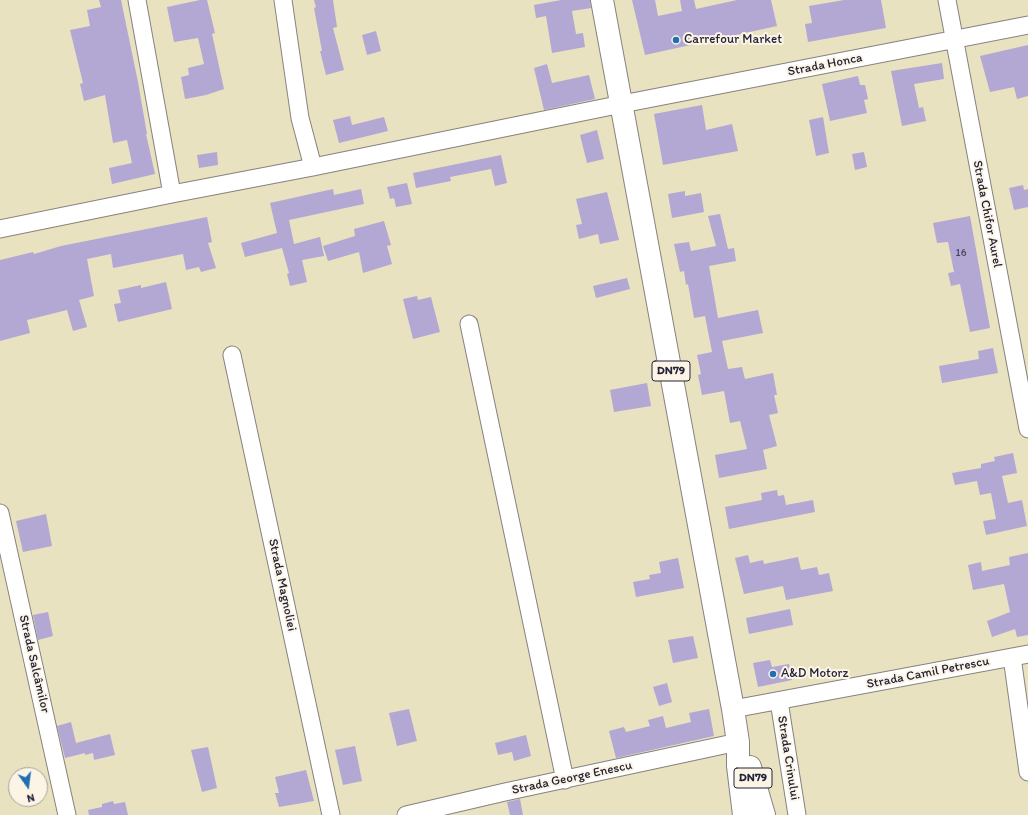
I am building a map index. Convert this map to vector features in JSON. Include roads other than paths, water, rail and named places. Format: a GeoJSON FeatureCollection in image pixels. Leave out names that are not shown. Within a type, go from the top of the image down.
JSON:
{"type":"FeatureCollection","features":[{"type":"Feature","properties":{"kind":"highway","name":"DN79"},"geometry":{"type":"LineString","coordinates":[[602,0],[733,709],[738,742],[738,766],[744,815]]}},
{"type":"Feature","properties":{"kind":"highway","name":"DN79"},"geometry":{"type":"LineString","coordinates":[[738,742],[748,763],[764,815]]}},
{"type":"Feature","properties":{"kind":"street"},"geometry":{"type":"LineString","coordinates":[[137,0],[172,194]]}},
{"type":"Feature","properties":{"kind":"street"},"geometry":{"type":"LineString","coordinates":[[283,0],[300,118],[313,167]]}},
{"type":"Feature","properties":{"kind":"street","name":"Strada Chifor Aurel"},"geometry":{"type":"LineString","coordinates":[[947,0],[1028,428]]}},
{"type":"Feature","properties":{"kind":"street","name":"Strada Honca"},"geometry":{"type":"LineString","coordinates":[[0,229],[622,104],[1028,25]]}},
{"type":"Feature","properties":{"kind":"street"},"geometry":{"type":"LineString","coordinates":[[469,324],[565,780]]}},
{"type":"Feature","properties":{"kind":"street","name":"Strada Magnoliei"},"geometry":{"type":"LineString","coordinates":[[232,355],[332,815]]}},
{"type":"Feature","properties":{"kind":"street","name":"Strada Salcâmilor"},"geometry":{"type":"LineString","coordinates":[[0,513],[68,815]]}},
{"type":"Feature","properties":{"kind":"street"},"geometry":{"type":"LineString","coordinates":[[1020,655],[1028,772]]}},
{"type":"Feature","properties":{"kind":"street","name":"Strada Camil Petrescu"},"geometry":{"type":"LineString","coordinates":[[733,709],[1020,655]]}},
{"type":"Feature","properties":{"kind":"street","name":"Strada Crinului"},"geometry":{"type":"LineString","coordinates":[[779,701],[797,815]]}},
{"type":"Feature","properties":{"kind":"street","name":"Strada George Enescu"},"geometry":{"type":"LineString","coordinates":[[406,815],[433,812],[565,780],[738,742]]}},
{"type":"Feature","properties":{"kind":"place","name":"Carrefour Market"},"geometry":{"type":"Point","coordinates":[676,40]}},
{"type":"Feature","properties":{"kind":"place","name":"A&D Motorz"},"geometry":{"type":"Point","coordinates":[773,674]}}]}
